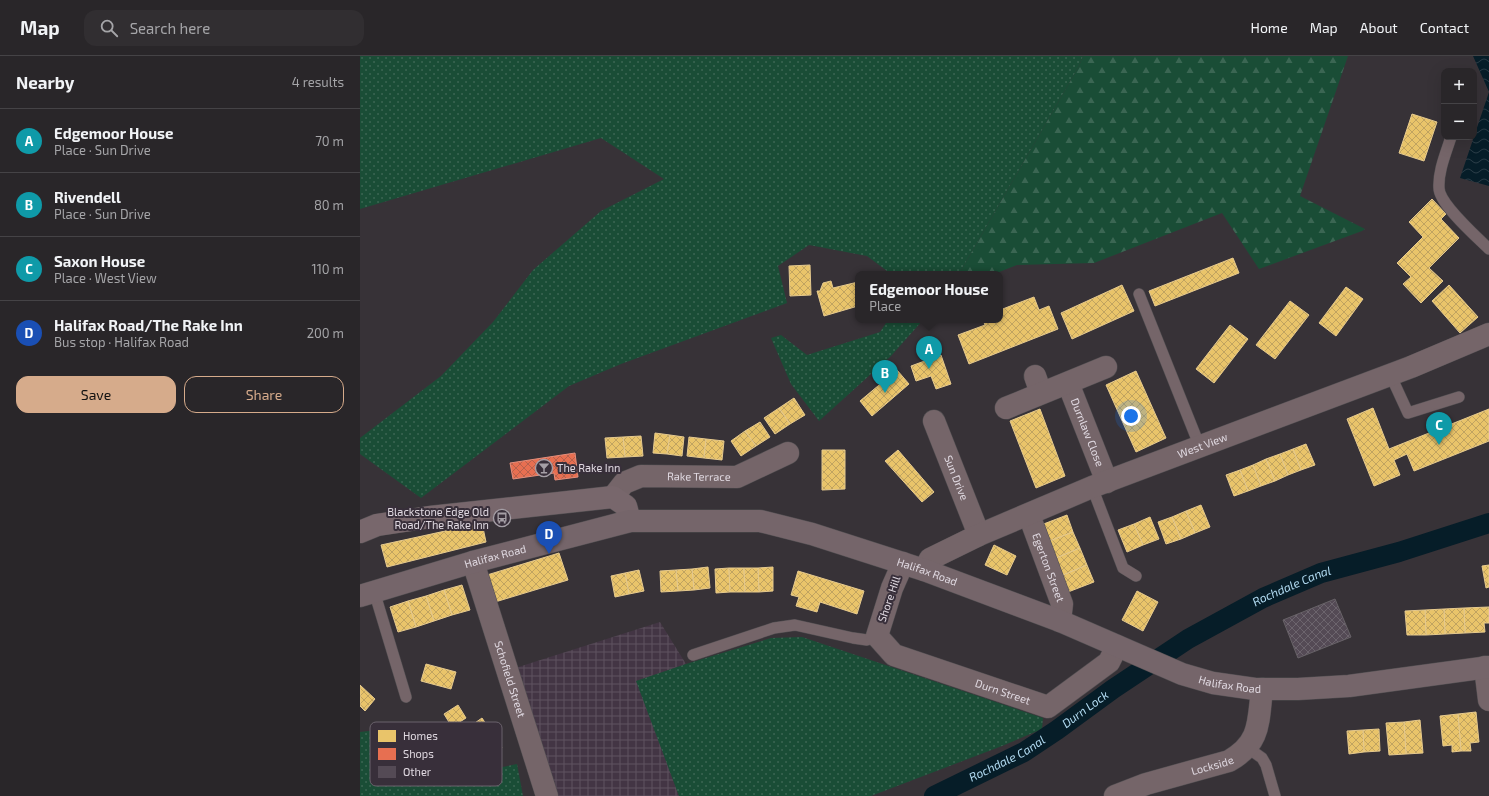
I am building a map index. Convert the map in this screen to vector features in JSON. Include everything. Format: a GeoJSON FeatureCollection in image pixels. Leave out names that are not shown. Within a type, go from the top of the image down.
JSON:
{"type":"FeatureCollection","features":[{"type":"Feature","properties":{"kind":"main road","name":"Halifax Road"},"geometry":{"type":"LineString","coordinates":[[367,594],[473,562],[630,521],[760,521],[812,534],[924,570],[1060,621],[1182,674],[1213,683],[1262,689],[1298,689],[1350,686],[1487,667]]}},
{"type":"Feature","properties":{"kind":"street","name":"West View"},"geometry":{"type":"LineString","coordinates":[[924,570],[930,559],[979,535],[1100,485],[1390,374],[1489,334]]}},
{"type":"Feature","properties":{"kind":"street"},"geometry":{"type":"LineString","coordinates":[[1006,408],[1038,385],[1068,383],[1106,367]]}},
{"type":"Feature","properties":{"kind":"street","name":"Durnlaw Close"},"geometry":{"type":"LineString","coordinates":[[1068,383],[1100,485]]}},
{"type":"Feature","properties":{"kind":"street","name":"Sun Drive"},"geometry":{"type":"LineString","coordinates":[[934,421],[979,535]]}},
{"type":"Feature","properties":{"kind":"street","name":"Rake Terrace"},"geometry":{"type":"LineString","coordinates":[[613,497],[624,483],[641,476],[737,476],[788,453]]}},
{"type":"Feature","properties":{"kind":"street"},"geometry":{"type":"LineString","coordinates":[[360,532],[377,525],[430,517],[613,497],[626,506],[630,521]]}},
{"type":"Feature","properties":{"kind":"street","name":"Egerton Street"},"geometry":{"type":"LineString","coordinates":[[1029,515],[1062,604],[1060,621]]}},
{"type":"Feature","properties":{"kind":"street","name":"Schofield Street"},"geometry":{"type":"LineString","coordinates":[[473,562],[546,796]]}},
{"type":"Feature","properties":{"kind":"street","name":"Shore Hill"},"geometry":{"type":"LineString","coordinates":[[877,636],[892,588],[903,563]]}},
{"type":"Feature","properties":{"kind":"street","name":"Durn Street"},"geometry":{"type":"LineString","coordinates":[[877,636],[894,655],[1048,707],[1109,662],[1117,646]]}},
{"type":"Feature","properties":{"kind":"street"},"geometry":{"type":"LineString","coordinates":[[1487,667],[1489,700]]}},
{"type":"Feature","properties":{"kind":"street","name":"Lockside"},"geometry":{"type":"LineString","coordinates":[[1115,796],[1146,784],[1229,761],[1240,755],[1248,748],[1258,729],[1262,689]]}},
{"type":"Feature","properties":{"kind":"lane"},"geometry":{"type":"LineString","coordinates":[[1450,140],[1439,177],[1438,190],[1450,209],[1489,249]]}},
{"type":"Feature","properties":{"kind":"lane"},"geometry":{"type":"LineString","coordinates":[[1139,294],[1200,447]]}},
{"type":"Feature","properties":{"kind":"lane"},"geometry":{"type":"LineString","coordinates":[[1390,374],[1408,413],[1459,397]]}},
{"type":"Feature","properties":{"kind":"lane"},"geometry":{"type":"LineString","coordinates":[[1100,485],[1123,568],[1136,576]]}},
{"type":"Feature","properties":{"kind":"lane"},"geometry":{"type":"LineString","coordinates":[[367,594],[406,697]]}},
{"type":"Feature","properties":{"kind":"lane"},"geometry":{"type":"LineString","coordinates":[[693,655],[774,628],[795,625],[867,640],[877,636]]}},
{"type":"Feature","properties":{"kind":"lane"},"geometry":{"type":"LineString","coordinates":[[1248,748],[1262,758],[1266,765],[1275,796]]}},
{"type":"Feature","properties":{"kind":"shaded area"},"geometry":{"type":"Polygon","coordinates":[[[660,622],[686,664],[637,681],[679,796],[536,796],[509,670],[660,622]]]}},
{"type":"Feature","properties":{"kind":"green space"},"geometry":{"type":"Polygon","coordinates":[[[360,56],[1083,56],[1079,66],[961,271],[887,271],[867,256],[809,245],[778,266],[787,303],[621,364],[569,386],[421,498],[360,454],[360,438],[441,376],[493,322],[533,270],[601,211],[664,179],[601,138],[360,209],[360,56]]]}},
{"type":"Feature","properties":{"kind":"green space"},"geometry":{"type":"Polygon","coordinates":[[[1083,56],[1348,56],[1300,196],[1365,229],[1259,269],[1222,213],[1094,263],[1017,265],[1002,271],[961,271],[1079,66],[1083,56]]]}},
{"type":"Feature","properties":{"kind":"green space"},"geometry":{"type":"Polygon","coordinates":[[[886,323],[920,323],[891,356],[819,421],[791,384],[771,338],[781,335],[807,355],[880,332],[886,323]]]}},
{"type":"Feature","properties":{"kind":"green space"},"geometry":{"type":"Polygon","coordinates":[[[802,637],[1043,718],[1042,729],[1002,746],[871,796],[679,796],[636,681],[771,638],[802,637]]]}},
{"type":"Feature","properties":{"kind":"green space"},"geometry":{"type":"Polygon","coordinates":[[[370,731],[370,786],[502,786],[502,767],[517,764],[523,796],[360,796],[360,732],[370,731]]]}},
{"type":"Feature","properties":{"kind":"water"},"geometry":{"type":"Polygon","coordinates":[[[1473,56],[1489,56],[1489,92],[1473,56]]]}},
{"type":"Feature","properties":{"kind":"water"},"geometry":{"type":"Polygon","coordinates":[[[1489,92],[1489,186],[1460,178],[1473,140],[1477,140],[1477,128],[1489,92]]]}},
{"type":"Feature","properties":{"kind":"building: Homes"},"geometry":{"type":"Polygon","coordinates":[[[1412,114],[1437,122],[1424,161],[1399,153],[1412,114]]]}},
{"type":"Feature","properties":{"kind":"building: Homes"},"geometry":{"type":"Polygon","coordinates":[[[1432,199],[1446,214],[1441,219],[1459,238],[1429,268],[1443,281],[1421,303],[1403,284],[1411,277],[1397,263],[1423,237],[1409,222],[1432,199]]]}},
{"type":"Feature","properties":{"kind":"building: Homes"},"geometry":{"type":"Polygon","coordinates":[[[1233,258],[1239,273],[1155,306],[1149,291],[1233,258]]]}},
{"type":"Feature","properties":{"kind":"building: Homes"},"geometry":{"type":"Polygon","coordinates":[[[810,265],[811,295],[790,296],[789,266],[810,265]]]}},
{"type":"Feature","properties":{"kind":"building: Homes"},"geometry":{"type":"Polygon","coordinates":[[[831,281],[833,288],[855,283],[855,307],[824,316],[817,291],[820,291],[823,283],[831,281]]]}},
{"type":"Feature","properties":{"kind":"building: Homes"},"geometry":{"type":"Polygon","coordinates":[[[1122,285],[1134,311],[1072,339],[1061,313],[1122,285]]]}},
{"type":"Feature","properties":{"kind":"building: Homes"},"geometry":{"type":"Polygon","coordinates":[[[1449,285],[1478,317],[1460,333],[1432,301],[1449,285]]]}},
{"type":"Feature","properties":{"kind":"building: Homes"},"geometry":{"type":"Polygon","coordinates":[[[1346,287],[1363,299],[1336,336],[1319,323],[1346,287]]]}},
{"type":"Feature","properties":{"kind":"building: Homes"},"geometry":{"type":"Polygon","coordinates":[[[1034,297],[1039,310],[1049,306],[1058,329],[969,364],[958,335],[985,325],[984,323],[1003,323],[1003,309],[1034,297]]]}},
{"type":"Feature","properties":{"kind":"building: Homes"},"geometry":{"type":"Polygon","coordinates":[[[1290,301],[1309,315],[1275,359],[1256,345],[1290,301]]]}},
{"type":"Feature","properties":{"kind":"building: Homes"},"geometry":{"type":"Polygon","coordinates":[[[1230,325],[1248,339],[1214,383],[1196,369],[1230,325]]]}},
{"type":"Feature","properties":{"kind":"building: Homes"},"geometry":{"type":"Polygon","coordinates":[[[941,355],[951,384],[936,389],[931,376],[916,381],[911,366],[941,355]]]}},
{"type":"Feature","properties":{"kind":"building: Homes"},"geometry":{"type":"Polygon","coordinates":[[[897,370],[909,384],[872,416],[860,401],[897,370]]]}},
{"type":"Feature","properties":{"kind":"building: Homes"},"geometry":{"type":"Polygon","coordinates":[[[1136,371],[1166,438],[1136,452],[1106,385],[1136,371]]]}},
{"type":"Feature","properties":{"kind":"building: Homes"},"geometry":{"type":"Polygon","coordinates":[[[794,398],[805,415],[790,424],[779,408],[794,398]]]}},
{"type":"Feature","properties":{"kind":"building: Homes"},"geometry":{"type":"Polygon","coordinates":[[[779,408],[790,424],[775,434],[764,418],[779,408]]]}},
{"type":"Feature","properties":{"kind":"building: Homes"},"geometry":{"type":"Polygon","coordinates":[[[1373,408],[1389,449],[1489,409],[1489,441],[1414,471],[1407,454],[1394,460],[1400,475],[1374,486],[1347,419],[1373,408]]]}},
{"type":"Feature","properties":{"kind":"building: Homes"},"geometry":{"type":"Polygon","coordinates":[[[1040,409],[1065,476],[1036,488],[1010,421],[1040,409]]]}},
{"type":"Feature","properties":{"kind":"building: Homes"},"geometry":{"type":"Polygon","coordinates":[[[760,422],[770,437],[756,446],[745,431],[760,422]]]}},
{"type":"Feature","properties":{"kind":"building: Homes"},"geometry":{"type":"Polygon","coordinates":[[[745,431],[756,446],[741,456],[731,441],[745,431]]]}},
{"type":"Feature","properties":{"kind":"building: Homes"},"geometry":{"type":"Polygon","coordinates":[[[655,433],[670,435],[667,454],[653,453],[655,433]]]}},
{"type":"Feature","properties":{"kind":"building: Homes"},"geometry":{"type":"Polygon","coordinates":[[[670,435],[684,437],[682,456],[667,454],[670,435]]]}},
{"type":"Feature","properties":{"kind":"building: Homes"},"geometry":{"type":"Polygon","coordinates":[[[641,436],[643,456],[625,457],[623,437],[641,436]]]}},
{"type":"Feature","properties":{"kind":"building: Homes"},"geometry":{"type":"Polygon","coordinates":[[[623,437],[625,457],[607,458],[605,438],[623,437]]]}},
{"type":"Feature","properties":{"kind":"building: Homes"},"geometry":{"type":"Polygon","coordinates":[[[689,437],[706,439],[704,458],[687,456],[689,437]]]}},
{"type":"Feature","properties":{"kind":"building: Homes"},"geometry":{"type":"Polygon","coordinates":[[[706,439],[724,441],[722,460],[704,458],[706,439]]]}},
{"type":"Feature","properties":{"kind":"building: Homes"},"geometry":{"type":"Polygon","coordinates":[[[1306,444],[1315,465],[1301,470],[1293,449],[1306,444]]]}},
{"type":"Feature","properties":{"kind":"building: Homes"},"geometry":{"type":"Polygon","coordinates":[[[1293,449],[1301,470],[1288,475],[1280,454],[1293,449]]]}},
{"type":"Feature","properties":{"kind":"building: Homes"},"geometry":{"type":"Polygon","coordinates":[[[822,450],[845,450],[845,489],[822,490],[822,450]]]}},
{"type":"Feature","properties":{"kind":"building: Homes"},"geometry":{"type":"Polygon","coordinates":[[[898,450],[934,492],[922,502],[885,461],[898,450]]]}},
{"type":"Feature","properties":{"kind":"building: Homes"},"geometry":{"type":"Polygon","coordinates":[[[1280,454],[1288,475],[1275,481],[1266,459],[1280,454]]]}},
{"type":"Feature","properties":{"kind":"building: Homes"},"geometry":{"type":"Polygon","coordinates":[[[1266,459],[1275,481],[1261,486],[1253,465],[1266,459]]]}},
{"type":"Feature","properties":{"kind":"building: Homes"},"geometry":{"type":"Polygon","coordinates":[[[1253,465],[1261,486],[1248,491],[1240,470],[1253,465]]]}},
{"type":"Feature","properties":{"kind":"building: Homes"},"geometry":{"type":"Polygon","coordinates":[[[1240,470],[1248,491],[1234,496],[1226,475],[1240,470]]]}},
{"type":"Feature","properties":{"kind":"building: Homes"},"geometry":{"type":"Polygon","coordinates":[[[1201,505],[1210,527],[1195,533],[1186,511],[1201,505]]]}},
{"type":"Feature","properties":{"kind":"building: Homes"},"geometry":{"type":"Polygon","coordinates":[[[1186,511],[1195,533],[1181,539],[1172,517],[1186,511]]]}},
{"type":"Feature","properties":{"kind":"building: Homes"},"geometry":{"type":"Polygon","coordinates":[[[1067,515],[1073,532],[1047,542],[1041,525],[1067,515]]]}},
{"type":"Feature","properties":{"kind":"building: Homes"},"geometry":{"type":"Polygon","coordinates":[[[1150,517],[1159,539],[1143,545],[1134,524],[1150,517]]]}},
{"type":"Feature","properties":{"kind":"building: Homes"},"geometry":{"type":"Polygon","coordinates":[[[1172,517],[1181,539],[1166,544],[1158,522],[1172,517]]]}},
{"type":"Feature","properties":{"kind":"building: Homes"},"geometry":{"type":"Polygon","coordinates":[[[482,523],[486,542],[387,567],[381,545],[482,523]]]}},
{"type":"Feature","properties":{"kind":"building: Homes"},"geometry":{"type":"Polygon","coordinates":[[[1134,524],[1143,545],[1127,552],[1118,530],[1134,524]]]}},
{"type":"Feature","properties":{"kind":"building: Homes"},"geometry":{"type":"Polygon","coordinates":[[[1073,532],[1080,548],[1054,559],[1047,542],[1073,532]]]}},
{"type":"Feature","properties":{"kind":"building: Homes"},"geometry":{"type":"Polygon","coordinates":[[[994,545],[1016,556],[1007,575],[985,565],[994,545]]]}},
{"type":"Feature","properties":{"kind":"building: Homes"},"geometry":{"type":"Polygon","coordinates":[[[1080,548],[1087,565],[1061,576],[1054,559],[1080,548]]]}},
{"type":"Feature","properties":{"kind":"building: Homes"},"geometry":{"type":"Polygon","coordinates":[[[559,553],[568,580],[495,602],[487,575],[559,553]]]}},
{"type":"Feature","properties":{"kind":"building: Homes"},"geometry":{"type":"Polygon","coordinates":[[[1087,565],[1094,582],[1068,592],[1061,576],[1087,565]]]}},
{"type":"Feature","properties":{"kind":"building: Homes"},"geometry":{"type":"Polygon","coordinates":[[[1489,565],[1489,587],[1486,588],[1482,566],[1489,565]]]}},
{"type":"Feature","properties":{"kind":"building: Homes"},"geometry":{"type":"Polygon","coordinates":[[[708,567],[710,588],[694,590],[692,569],[708,567]]]}},
{"type":"Feature","properties":{"kind":"building: Homes"},"geometry":{"type":"Polygon","coordinates":[[[773,567],[773,591],[759,592],[758,568],[773,567]]]}},
{"type":"Feature","properties":{"kind":"building: Homes"},"geometry":{"type":"Polygon","coordinates":[[[729,568],[730,592],[716,593],[715,569],[729,568]]]}},
{"type":"Feature","properties":{"kind":"building: Homes"},"geometry":{"type":"Polygon","coordinates":[[[729,568],[744,568],[745,592],[730,592],[729,568]]]}},
{"type":"Feature","properties":{"kind":"building: Homes"},"geometry":{"type":"Polygon","coordinates":[[[744,568],[758,568],[759,592],[745,592],[744,568]]]}},
{"type":"Feature","properties":{"kind":"building: Homes"},"geometry":{"type":"Polygon","coordinates":[[[692,569],[694,590],[678,591],[676,570],[692,569]]]}},
{"type":"Feature","properties":{"kind":"building: Homes"},"geometry":{"type":"Polygon","coordinates":[[[639,570],[644,591],[629,594],[625,573],[639,570]]]}},
{"type":"Feature","properties":{"kind":"building: Homes"},"geometry":{"type":"Polygon","coordinates":[[[676,570],[678,591],[661,592],[660,571],[676,570]]]}},
{"type":"Feature","properties":{"kind":"building: Homes"},"geometry":{"type":"Polygon","coordinates":[[[798,571],[864,591],[857,614],[820,602],[817,612],[796,606],[799,597],[791,595],[798,571]]]}},
{"type":"Feature","properties":{"kind":"building: Homes"},"geometry":{"type":"Polygon","coordinates":[[[625,573],[629,594],[615,597],[611,576],[625,573]]]}},
{"type":"Feature","properties":{"kind":"building: Homes"},"geometry":{"type":"Polygon","coordinates":[[[462,585],[470,610],[452,615],[444,590],[462,585]]]}},
{"type":"Feature","properties":{"kind":"building: Homes"},"geometry":{"type":"Polygon","coordinates":[[[444,590],[452,615],[434,621],[426,596],[444,590]]]}},
{"type":"Feature","properties":{"kind":"building: Homes"},"geometry":{"type":"Polygon","coordinates":[[[1137,591],[1158,602],[1143,631],[1122,620],[1137,591]]]}},
{"type":"Feature","properties":{"kind":"building: Homes"},"geometry":{"type":"Polygon","coordinates":[[[426,596],[434,621],[416,627],[408,601],[426,596]]]}},
{"type":"Feature","properties":{"kind":"building: Homes"},"geometry":{"type":"Polygon","coordinates":[[[408,601],[416,627],[398,632],[390,607],[408,601]]]}},
{"type":"Feature","properties":{"kind":"building: Homes"},"geometry":{"type":"Polygon","coordinates":[[[1489,607],[1489,623],[1484,623],[1485,632],[1465,633],[1464,608],[1489,607]]]}},
{"type":"Feature","properties":{"kind":"building: Homes"},"geometry":{"type":"Polygon","coordinates":[[[1464,608],[1465,633],[1445,634],[1444,609],[1464,608]]]}},
{"type":"Feature","properties":{"kind":"building: Homes"},"geometry":{"type":"Polygon","coordinates":[[[1444,609],[1445,634],[1426,635],[1425,610],[1444,609]]]}},
{"type":"Feature","properties":{"kind":"building: Homes"},"geometry":{"type":"Polygon","coordinates":[[[1425,610],[1426,635],[1407,635],[1405,611],[1425,610]]]}},
{"type":"Feature","properties":{"kind":"building: Homes"},"geometry":{"type":"Polygon","coordinates":[[[426,664],[456,672],[451,689],[421,681],[426,664]]]}},
{"type":"Feature","properties":{"kind":"building: Homes"},"geometry":{"type":"Polygon","coordinates":[[[360,685],[375,699],[365,711],[360,706],[360,685]]]}},
{"type":"Feature","properties":{"kind":"building: Homes"},"geometry":{"type":"Polygon","coordinates":[[[458,705],[466,718],[460,722],[449,722],[444,714],[458,705]]]}},
{"type":"Feature","properties":{"kind":"building: Homes"},"geometry":{"type":"Polygon","coordinates":[[[1476,712],[1479,742],[1470,743],[1471,751],[1461,751],[1458,714],[1476,712]]]}},
{"type":"Feature","properties":{"kind":"building: Homes"},"geometry":{"type":"Polygon","coordinates":[[[1458,714],[1461,751],[1452,752],[1452,745],[1443,746],[1440,716],[1458,714]]]}},
{"type":"Feature","properties":{"kind":"building: Homes"},"geometry":{"type":"Polygon","coordinates":[[[482,718],[485,722],[476,722],[482,718]]]}},
{"type":"Feature","properties":{"kind":"building: Homes"},"geometry":{"type":"Polygon","coordinates":[[[1420,720],[1423,753],[1406,754],[1404,722],[1420,720]]]}},
{"type":"Feature","properties":{"kind":"building: Homes"},"geometry":{"type":"Polygon","coordinates":[[[1404,722],[1406,754],[1389,755],[1386,723],[1404,722]]]}},
{"type":"Feature","properties":{"kind":"building: Homes"},"geometry":{"type":"Polygon","coordinates":[[[1379,729],[1380,751],[1364,752],[1363,730],[1379,729]]]}},
{"type":"Feature","properties":{"kind":"building: Homes"},"geometry":{"type":"Polygon","coordinates":[[[1363,730],[1364,752],[1349,754],[1347,731],[1363,730]]]}},
{"type":"Feature","properties":{"kind":"building: Shops","name":"The Rake Inn"},"geometry":{"type":"Polygon","coordinates":[[[575,453],[578,477],[555,480],[554,473],[513,479],[510,463],[575,453]]]}},
{"type":"Feature","properties":{"kind":"building: Other"},"geometry":{"type":"Polygon","coordinates":[[[1335,599],[1351,637],[1298,658],[1283,620],[1335,599]]]}},
{"type":"Feature","properties":{"kind":"waterway","name":"Rochdale Canal"},"geometry":{"type":"LineString","coordinates":[[934,796],[1024,752],[1113,689],[1188,639],[1263,598],[1321,573],[1399,552],[1489,523]]}},
{"type":"Feature","properties":{"kind":"place","name":"Edgemoor House"},"geometry":{"type":"Point","coordinates":[929,369]}},
{"type":"Feature","properties":{"kind":"place","name":"Rivendell"},"geometry":{"type":"Point","coordinates":[885,393]}},
{"type":"Feature","properties":{"kind":"place","name":"Saxon House"},"geometry":{"type":"Point","coordinates":[1439,445]}},
{"type":"Feature","properties":{"kind":"place","name":"The Rake Inn"},"geometry":{"type":"Point","coordinates":[544,468]}},
{"type":"Feature","properties":{"kind":"place","name":"Blackstone Edge Old Road/The Rake Inn"},"geometry":{"type":"Point","coordinates":[502,518]}},
{"type":"Feature","properties":{"kind":"place","name":"Halifax Road/The Rake Inn"},"geometry":{"type":"Point","coordinates":[549,554]}},
{"type":"Feature","properties":{"kind":"water label","name":"Durn Lock"},"geometry":{"type":"Point","coordinates":[1085,709]}}]}
